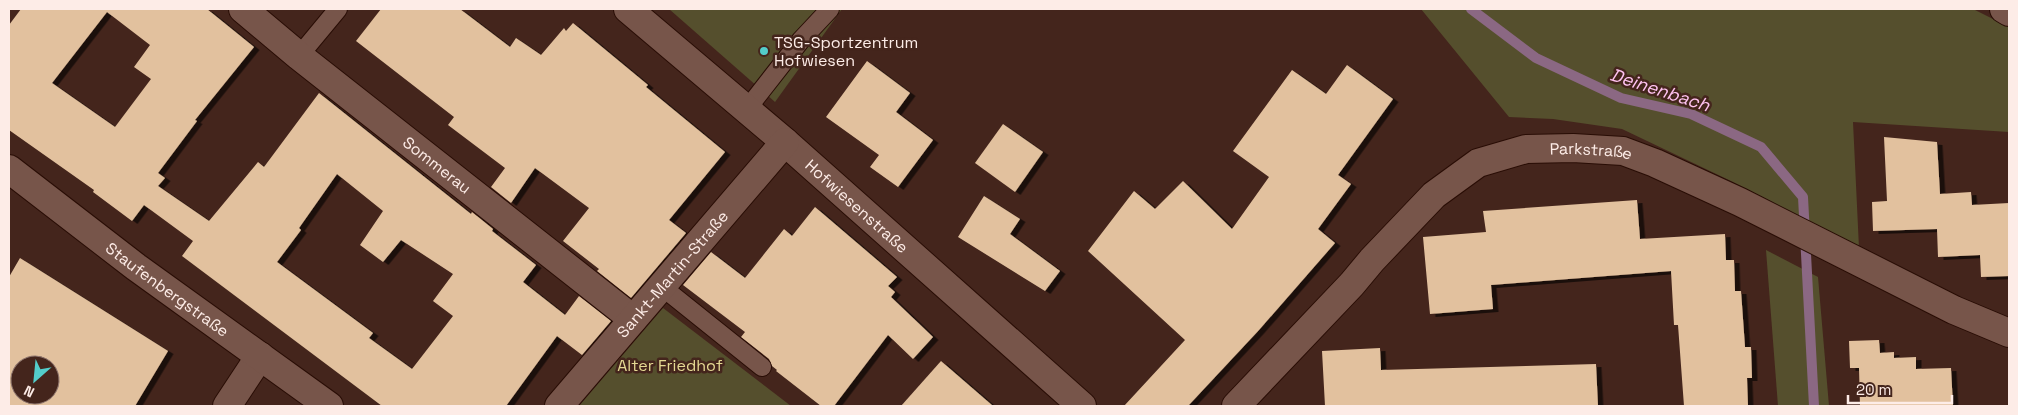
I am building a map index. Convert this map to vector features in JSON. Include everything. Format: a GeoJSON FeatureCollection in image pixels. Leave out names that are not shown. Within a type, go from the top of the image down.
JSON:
{"type":"FeatureCollection","features":[{"type":"Feature","properties":{"kind":"street","name":"Sommerau"},"geometry":{"type":"LineString","coordinates":[[243,9],[299,56],[633,319]]}},
{"type":"Feature","properties":{"kind":"street","name":"Hofwiesenstraße"},"geometry":{"type":"LineString","coordinates":[[628,9],[785,142],[1082,406]]}},
{"type":"Feature","properties":{"kind":"street"},"geometry":{"type":"LineString","coordinates":[[2004,9],[2009,12]]}},
{"type":"Feature","properties":{"kind":"street","name":"Sankt-Martin-Straße"},"geometry":{"type":"LineString","coordinates":[[559,406],[785,142]]}},
{"type":"Feature","properties":{"kind":"street","name":"Parkstraße"},"geometry":{"type":"LineString","coordinates":[[1236,406],[1434,195],[1478,163],[1526,149],[1573,148],[1623,151],[1740,202],[1954,310],[2009,333]]}},
{"type":"Feature","properties":{"kind":"street","name":"Staufenbergstraße"},"geometry":{"type":"LineString","coordinates":[[9,169],[136,267],[329,406]]}},
{"type":"Feature","properties":{"kind":"street"},"geometry":{"type":"LineString","coordinates":[[227,406],[260,356]]}},
{"type":"Feature","properties":{"kind":"lane"},"geometry":{"type":"LineString","coordinates":[[299,56],[338,9]]}},
{"type":"Feature","properties":{"kind":"lane"},"geometry":{"type":"LineString","coordinates":[[746,109],[801,40],[830,9]]}},
{"type":"Feature","properties":{"kind":"lane"},"geometry":{"type":"LineString","coordinates":[[661,286],[762,367]]}},
{"type":"Feature","properties":{"kind":"green space","name":"TSG-Sportzentrum Hofwiesen"},"geometry":{"type":"Polygon","coordinates":[[[669,9],[842,9],[775,102],[669,9]]]}},
{"type":"Feature","properties":{"kind":"green space"},"geometry":{"type":"Polygon","coordinates":[[[1421,9],[1973,9],[2009,27],[2009,132],[1853,122],[1859,248],[1733,182],[1622,129],[1553,119],[1509,117],[1421,9]]]}},
{"type":"Feature","properties":{"kind":"green space"},"geometry":{"type":"Polygon","coordinates":[[[1766,250],[1818,277],[1829,406],[1778,406],[1766,250]]]}},
{"type":"Feature","properties":{"kind":"green space","name":"Alter Friedhof"},"geometry":{"type":"Polygon","coordinates":[[[663,308],[791,406],[579,406],[663,308]]]}},
{"type":"Feature","properties":{"kind":"building"},"geometry":{"type":"Polygon","coordinates":[[[21,9],[207,9],[254,47],[195,120],[197,121],[158,173],[165,178],[158,186],[209,221],[258,162],[264,167],[319,93],[471,214],[472,212],[493,229],[492,231],[536,265],[523,282],[565,315],[579,296],[611,321],[582,355],[557,336],[506,406],[382,406],[182,256],[193,241],[144,205],[132,221],[93,192],[94,190],[9,130],[9,25],[21,9]],[[107,12],[52,83],[115,127],[151,79],[134,67],[150,45],[107,12]],[[337,174],[299,228],[301,230],[277,262],[373,333],[369,338],[412,369],[453,316],[433,301],[453,274],[401,240],[383,262],[360,245],[383,211],[337,174]]]}},
{"type":"Feature","properties":{"kind":"building"},"geometry":{"type":"Polygon","coordinates":[[[381,9],[460,9],[510,47],[516,38],[541,55],[564,28],[566,31],[573,23],[648,85],[646,87],[725,152],[669,220],[686,233],[631,298],[597,271],[599,269],[563,241],[589,208],[535,168],[511,203],[491,187],[505,168],[448,125],[454,117],[356,41],[381,9]]]}},
{"type":"Feature","properties":{"kind":"building"},"geometry":{"type":"Polygon","coordinates":[[[867,61],[910,93],[896,112],[933,140],[898,187],[870,167],[879,155],[826,117],[867,61]]]}},
{"type":"Feature","properties":{"kind":"building"},"geometry":{"type":"Polygon","coordinates":[[[1347,65],[1393,99],[1338,175],[1351,184],[1318,229],[1335,243],[1259,330],[1188,406],[1124,406],[1185,340],[1088,251],[1134,191],[1155,209],[1183,181],[1232,229],[1269,177],[1233,151],[1292,70],[1326,94],[1347,65]]]}},
{"type":"Feature","properties":{"kind":"building"},"geometry":{"type":"Polygon","coordinates":[[[1003,124],[1043,152],[1015,192],[975,163],[1003,124]]]}},
{"type":"Feature","properties":{"kind":"building"},"geometry":{"type":"Polygon","coordinates":[[[1884,137],[1937,142],[1940,194],[1971,192],[1972,205],[2009,203],[2009,276],[1981,277],[1980,255],[1938,257],[1937,229],[1873,231],[1872,202],[1887,201],[1884,137]]]}},
{"type":"Feature","properties":{"kind":"building"},"geometry":{"type":"Polygon","coordinates":[[[984,196],[1020,219],[1010,234],[1060,271],[1045,291],[958,237],[984,196]]]}},
{"type":"Feature","properties":{"kind":"building"},"geometry":{"type":"Polygon","coordinates":[[[1637,200],[1640,239],[1725,234],[1726,260],[1734,260],[1735,291],[1741,291],[1745,347],[1751,347],[1752,378],[1747,378],[1748,406],[1684,406],[1678,325],[1674,325],[1671,271],[1491,285],[1493,309],[1430,314],[1423,237],[1486,232],[1483,211],[1637,200]]]}},
{"type":"Feature","properties":{"kind":"building"},"geometry":{"type":"Polygon","coordinates":[[[815,207],[897,277],[888,286],[895,292],[891,297],[933,337],[913,359],[888,335],[834,406],[821,406],[776,371],[769,359],[741,337],[745,332],[683,285],[711,252],[745,278],[784,229],[792,236],[815,207]]]}},
{"type":"Feature","properties":{"kind":"building"},"geometry":{"type":"Polygon","coordinates":[[[20,258],[168,351],[135,406],[9,406],[9,277],[20,258]]]}},
{"type":"Feature","properties":{"kind":"building"},"geometry":{"type":"Polygon","coordinates":[[[1879,340],[1880,353],[1894,352],[1894,358],[1916,357],[1916,369],[1951,368],[1953,406],[1860,406],[1859,368],[1850,368],[1849,341],[1879,340]]]}},
{"type":"Feature","properties":{"kind":"building"},"geometry":{"type":"Polygon","coordinates":[[[1380,348],[1381,370],[1596,364],[1598,406],[1325,406],[1322,351],[1380,348]]]}},
{"type":"Feature","properties":{"kind":"building"},"geometry":{"type":"Polygon","coordinates":[[[941,361],[993,406],[901,406],[941,361]]]}},
{"type":"Feature","properties":{"kind":"waterway","name":"Deinenbach"},"geometry":{"type":"LineString","coordinates":[[1471,9],[1536,58],[1621,98],[1691,114],[1761,147],[1803,197],[1814,406]]}},
{"type":"Feature","properties":{"kind":"place","name":"TSG-Sportzentrum Hofwiesen"},"geometry":{"type":"Point","coordinates":[764,51]}}]}
